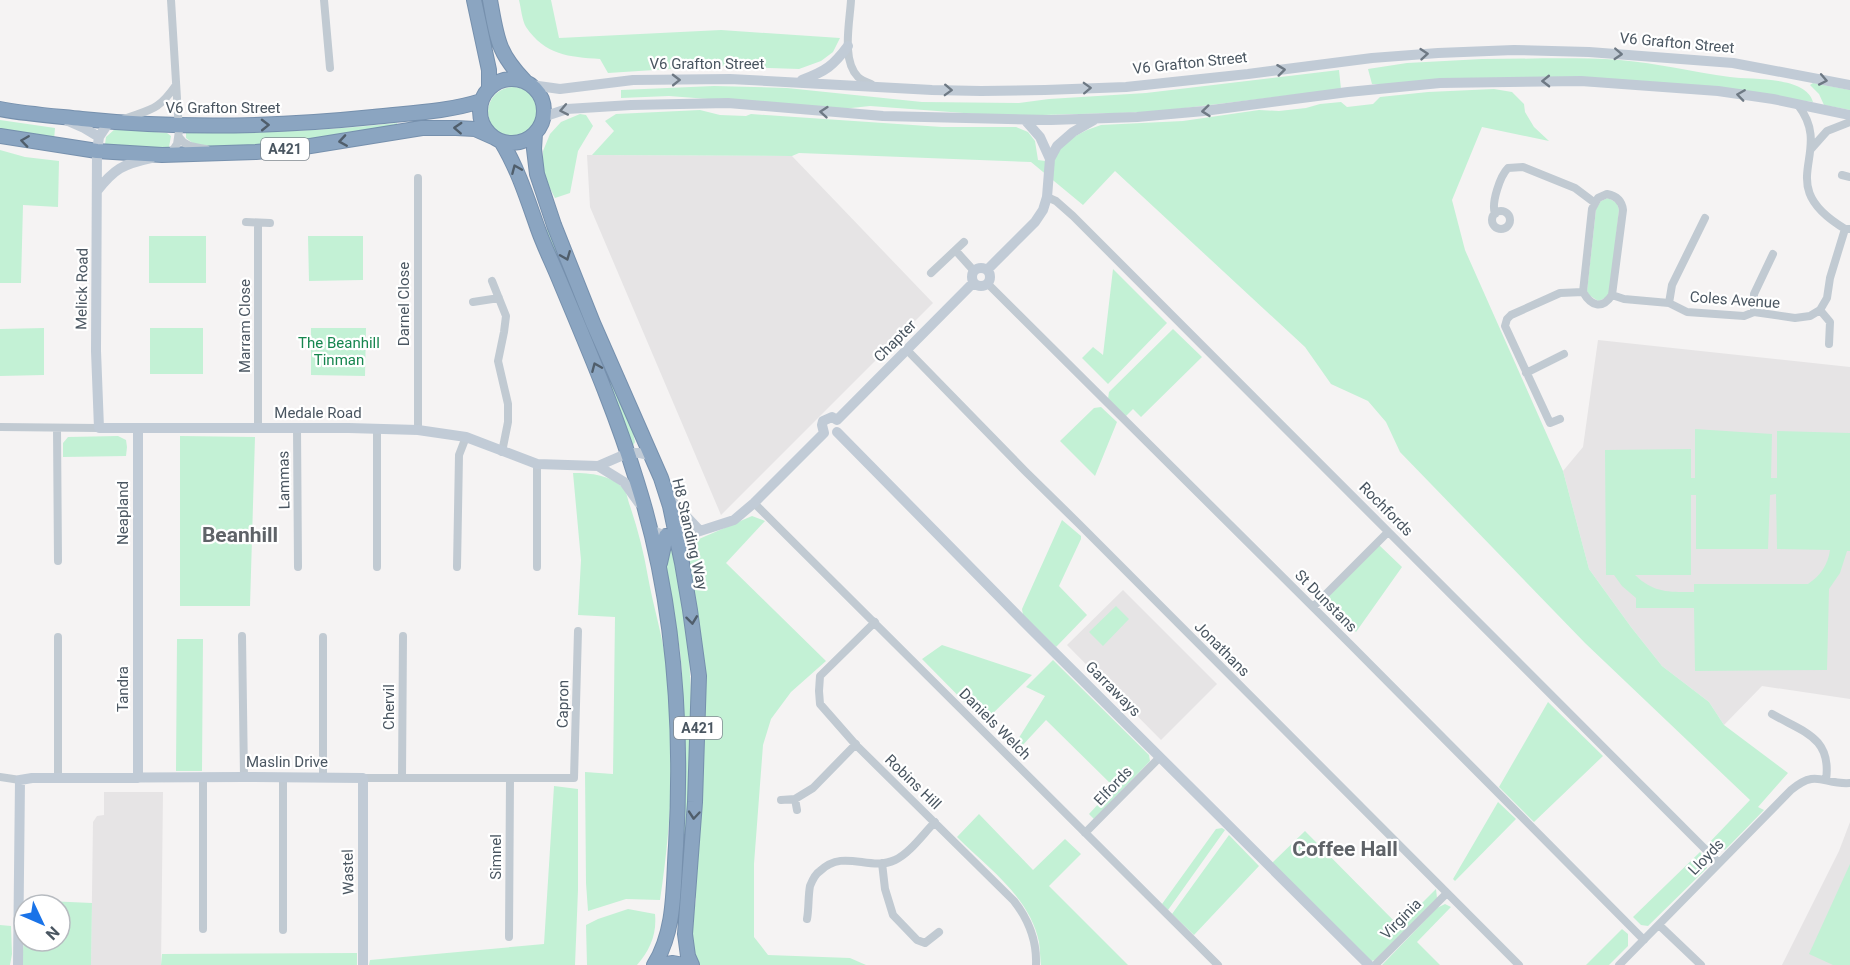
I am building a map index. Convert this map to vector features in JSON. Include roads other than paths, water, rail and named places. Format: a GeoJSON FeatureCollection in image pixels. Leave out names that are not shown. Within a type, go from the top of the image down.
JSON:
{"type":"FeatureCollection","features":[{"type":"Feature","properties":{"kind":"highway"},"geometry":{"type":"LineString","coordinates":[[474,0],[489,70],[489,88]]}},
{"type":"Feature","properties":{"kind":"highway"},"geometry":{"type":"LineString","coordinates":[[491,6],[498,44],[510,65],[542,99],[543,117]]}},
{"type":"Feature","properties":{"kind":"highway"},"geometry":{"type":"LineString","coordinates":[[481,101],[489,88],[497,82],[517,79],[529,83]]}},
{"type":"Feature","properties":{"kind":"highway","name":"A421"},"geometry":{"type":"LineString","coordinates":[[481,101],[480,111],[486,130],[497,139],[510,143],[519,142],[535,133],[543,117]]}},
{"type":"Feature","properties":{"kind":"highway","name":"V6 Grafton Street"},"geometry":{"type":"LineString","coordinates":[[0,109],[73,121],[112,122],[179,131],[400,114],[460,108],[481,101]]}},
{"type":"Feature","properties":{"kind":"highway","name":"V6 Grafton Street"},"geometry":{"type":"LineString","coordinates":[[0,136],[72,147],[98,144],[166,155],[298,148],[422,129],[475,129],[497,139]]}},
{"type":"Feature","properties":{"kind":"highway","name":"H8 Standing Way"},"geometry":{"type":"LineString","coordinates":[[535,133],[535,160],[543,194],[593,323],[637,424],[640,454],[634,487],[650,530],[668,621],[676,700],[680,893],[688,956],[692,965]]}},
{"type":"Feature","properties":{"kind":"highway","name":"H8 Standing Way"},"geometry":{"type":"LineString","coordinates":[[497,139],[517,169],[538,230],[612,406],[640,454],[661,478],[670,502],[671,536],[690,610],[699,676],[695,802],[680,893],[661,954],[654,965]]}},
{"type":"Feature","properties":{"kind":"highway"},"geometry":{"type":"LineString","coordinates":[[659,571],[671,536]]}},
{"type":"Feature","properties":{"kind":"highway"},"geometry":{"type":"LineString","coordinates":[[660,965],[673,963],[684,965]]}},
{"type":"Feature","properties":{"kind":"street"},"geometry":{"type":"LineString","coordinates":[[171,0],[179,131]]}},
{"type":"Feature","properties":{"kind":"street"},"geometry":{"type":"LineString","coordinates":[[324,0],[330,68]]}},
{"type":"Feature","properties":{"kind":"street"},"geometry":{"type":"LineString","coordinates":[[851,0],[848,46],[852,70],[858,78],[874,86]]}},
{"type":"Feature","properties":{"kind":"street"},"geometry":{"type":"LineString","coordinates":[[799,81],[819,74],[835,64],[848,46]]}},
{"type":"Feature","properties":{"kind":"street","name":"V6 Grafton Street"},"geometry":{"type":"LineString","coordinates":[[529,83],[560,89],[633,81],[730,79],[981,91],[1126,87],[1438,52],[1514,51],[1589,52],[1733,63],[1849,84]]}},
{"type":"Feature","properties":{"kind":"street"},"geometry":{"type":"LineString","coordinates":[[543,117],[567,109],[728,104],[883,117],[1025,120],[1097,118],[1204,111],[1440,82],[1581,81],[1718,91],[1773,99],[1850,115]]}},
{"type":"Feature","properties":{"kind":"street"},"geometry":{"type":"LineString","coordinates":[[98,144],[112,122],[153,110],[166,99],[176,85]]}},
{"type":"Feature","properties":{"kind":"street"},"geometry":{"type":"LineString","coordinates":[[1798,105],[1810,130],[1811,149],[1806,182],[1811,200],[1823,214],[1847,229],[1830,278],[1827,298],[1820,310],[1830,322],[1829,344]]}},
{"type":"Feature","properties":{"kind":"street"},"geometry":{"type":"LineString","coordinates":[[1050,159],[1065,137],[1097,118]]}},
{"type":"Feature","properties":{"kind":"street"},"geometry":{"type":"LineString","coordinates":[[987,270],[1035,222],[1043,210],[1047,197],[1050,159],[1040,137],[1025,120]]}},
{"type":"Feature","properties":{"kind":"street"},"geometry":{"type":"LineString","coordinates":[[73,121],[92,131],[98,144]]}},
{"type":"Feature","properties":{"kind":"street"},"geometry":{"type":"LineString","coordinates":[[1811,149],[1827,131],[1850,122]]}},
{"type":"Feature","properties":{"kind":"street","name":"V6 Grafton Street"},"geometry":{"type":"LineString","coordinates":[[179,131],[182,142],[193,147],[232,152]]}},
{"type":"Feature","properties":{"kind":"street","name":"V6 Grafton Street"},"geometry":{"type":"LineString","coordinates":[[166,155],[174,149],[179,131]]}},
{"type":"Feature","properties":{"kind":"street","name":"Melick Road"},"geometry":{"type":"LineString","coordinates":[[98,144],[96,351],[99,428]]}},
{"type":"Feature","properties":{"kind":"street"},"geometry":{"type":"LineString","coordinates":[[97,191],[110,174],[121,166],[166,155]]}},
{"type":"Feature","properties":{"kind":"street"},"geometry":{"type":"LineString","coordinates":[[1495,214],[1492,207],[1504,172],[1508,168],[1522,167],[1575,188],[1594,203]]}},
{"type":"Feature","properties":{"kind":"street","name":"Darnel Close"},"geometry":{"type":"LineString","coordinates":[[418,178],[418,430]]}},
{"type":"Feature","properties":{"kind":"street"},"geometry":{"type":"LineString","coordinates":[[1560,419],[1550,423],[1506,329],[1507,319],[1511,315],[1560,293],[1583,292],[1592,209],[1598,198],[1607,194],[1616,197],[1622,205],[1612,296]]}},
{"type":"Feature","properties":{"kind":"street","name":"Rochfords"},"geometry":{"type":"LineString","coordinates":[[1047,197],[1056,201],[1073,216],[1719,863]]}},
{"type":"Feature","properties":{"kind":"street"},"geometry":{"type":"LineString","coordinates":[[1670,303],[1672,285],[1705,218]]}},
{"type":"Feature","properties":{"kind":"street"},"geometry":{"type":"LineString","coordinates":[[246,222],[270,223]]}},
{"type":"Feature","properties":{"kind":"street","name":"Marram Close"},"geometry":{"type":"LineString","coordinates":[[258,223],[258,428]]}},
{"type":"Feature","properties":{"kind":"street"},"geometry":{"type":"LineString","coordinates":[[931,273],[964,242]]}},
{"type":"Feature","properties":{"kind":"street"},"geometry":{"type":"LineString","coordinates":[[956,251],[974,270]]}},
{"type":"Feature","properties":{"kind":"street"},"geometry":{"type":"LineString","coordinates":[[1754,312],[1754,294],[1773,254]]}},
{"type":"Feature","properties":{"kind":"street"},"geometry":{"type":"LineString","coordinates":[[982,267],[987,270],[990,275],[988,284],[982,286],[973,283],[971,275],[974,270],[982,267]]}},
{"type":"Feature","properties":{"kind":"street"},"geometry":{"type":"LineString","coordinates":[[492,281],[506,316],[498,361],[508,404],[508,422],[502,452]]}},
{"type":"Feature","properties":{"kind":"street","name":"Chapter"},"geometry":{"type":"LineString","coordinates":[[837,420],[973,283]]}},
{"type":"Feature","properties":{"kind":"street","name":"St Dunstans"},"geometry":{"type":"LineString","coordinates":[[988,284],[1644,940]]}},
{"type":"Feature","properties":{"kind":"street","name":"Coles Avenue"},"geometry":{"type":"LineString","coordinates":[[1583,292],[1589,301],[1596,304],[1605,303],[1612,296],[1670,303],[1688,312],[1744,316],[1754,312],[1795,318],[1810,316],[1820,310]]}},
{"type":"Feature","properties":{"kind":"street"},"geometry":{"type":"LineString","coordinates":[[473,302],[499,298]]}},
{"type":"Feature","properties":{"kind":"street","name":"Jonathans"},"geometry":{"type":"LineString","coordinates":[[907,350],[1519,965]]}},
{"type":"Feature","properties":{"kind":"street"},"geometry":{"type":"LineString","coordinates":[[1526,373],[1564,354]]}},
{"type":"Feature","properties":{"kind":"street"},"geometry":{"type":"LineString","coordinates":[[828,417],[837,420],[840,424],[837,432],[832,435],[824,433],[822,426],[824,421],[828,417]]}},
{"type":"Feature","properties":{"kind":"street","name":"Medale Road"},"geometry":{"type":"LineString","coordinates":[[0,427],[377,428],[418,430],[466,437],[537,464],[598,466],[640,454]]}},
{"type":"Feature","properties":{"kind":"street"},"geometry":{"type":"LineString","coordinates":[[57,428],[58,561]]}},
{"type":"Feature","properties":{"kind":"street","name":"Neapland"},"geometry":{"type":"LineString","coordinates":[[137,599],[138,428]]}},
{"type":"Feature","properties":{"kind":"street","name":"Lammas"},"geometry":{"type":"LineString","coordinates":[[297,428],[298,567]]}},
{"type":"Feature","properties":{"kind":"street"},"geometry":{"type":"LineString","coordinates":[[377,428],[377,567]]}},
{"type":"Feature","properties":{"kind":"street","name":"Garraways"},"geometry":{"type":"LineString","coordinates":[[837,432],[1369,965]]}},
{"type":"Feature","properties":{"kind":"street"},"geometry":{"type":"LineString","coordinates":[[650,530],[671,536],[700,531],[734,520],[824,433]]}},
{"type":"Feature","properties":{"kind":"street"},"geometry":{"type":"LineString","coordinates":[[457,567],[459,455],[466,437]]}},
{"type":"Feature","properties":{"kind":"street"},"geometry":{"type":"LineString","coordinates":[[537,464],[537,567]]}},
{"type":"Feature","properties":{"kind":"street"},"geometry":{"type":"LineString","coordinates":[[598,466],[634,487]]}},
{"type":"Feature","properties":{"kind":"street"},"geometry":{"type":"LineString","coordinates":[[670,502],[700,531]]}},
{"type":"Feature","properties":{"kind":"street","name":"Daniels Welch"},"geometry":{"type":"LineString","coordinates":[[754,503],[1218,965]]}},
{"type":"Feature","properties":{"kind":"street"},"geometry":{"type":"LineString","coordinates":[[1313,607],[1388,532]]}},
{"type":"Feature","properties":{"kind":"street","name":"Tandra"},"geometry":{"type":"LineString","coordinates":[[137,599],[138,778]]}},
{"type":"Feature","properties":{"kind":"street","name":"Robins Hill"},"geometry":{"type":"LineString","coordinates":[[875,622],[820,676],[820,704],[856,744],[1022,910],[1035,946],[1036,965]]}},
{"type":"Feature","properties":{"kind":"street","name":"Capron"},"geometry":{"type":"LineString","coordinates":[[574,778],[578,631]]}},
{"type":"Feature","properties":{"kind":"street"},"geometry":{"type":"LineString","coordinates":[[58,636],[58,778]]}},
{"type":"Feature","properties":{"kind":"street"},"geometry":{"type":"LineString","coordinates":[[242,636],[244,777]]}},
{"type":"Feature","properties":{"kind":"street","name":"Chervil"},"geometry":{"type":"LineString","coordinates":[[402,778],[403,636]]}},
{"type":"Feature","properties":{"kind":"street"},"geometry":{"type":"LineString","coordinates":[[323,637],[323,777]]}},
{"type":"Feature","properties":{"kind":"street"},"geometry":{"type":"LineString","coordinates":[[1772,714],[1810,735],[1824,748],[1828,766],[1822,779],[1843,784],[1850,783]]}},
{"type":"Feature","properties":{"kind":"street"},"geometry":{"type":"LineString","coordinates":[[781,800],[795,799],[813,788],[856,744]]}},
{"type":"Feature","properties":{"kind":"street","name":"Elfords"},"geometry":{"type":"LineString","coordinates":[[1085,833],[1160,757]]}},
{"type":"Feature","properties":{"kind":"street","name":"Maslin Drive"},"geometry":{"type":"LineString","coordinates":[[0,777],[20,780],[244,777],[574,778]]}},
{"type":"Feature","properties":{"kind":"street"},"geometry":{"type":"LineString","coordinates":[[203,778],[203,929]]}},
{"type":"Feature","properties":{"kind":"street"},"geometry":{"type":"LineString","coordinates":[[283,778],[283,930]]}},
{"type":"Feature","properties":{"kind":"street","name":"Wastel"},"geometry":{"type":"LineString","coordinates":[[363,778],[363,965]]}},
{"type":"Feature","properties":{"kind":"street","name":"Simnel"},"geometry":{"type":"LineString","coordinates":[[509,937],[510,778]]}},
{"type":"Feature","properties":{"kind":"street","name":"Lloyds"},"geometry":{"type":"LineString","coordinates":[[1619,965],[1791,790],[1801,781],[1809,778],[1822,779]]}},
{"type":"Feature","properties":{"kind":"street"},"geometry":{"type":"LineString","coordinates":[[18,965],[20,780]]}},
{"type":"Feature","properties":{"kind":"street"},"geometry":{"type":"LineString","coordinates":[[795,799],[797,810]]}},
{"type":"Feature","properties":{"kind":"street"},"geometry":{"type":"LineString","coordinates":[[807,919],[810,886],[816,874],[825,865],[838,860],[882,864],[895,860],[905,853],[935,822]]}},
{"type":"Feature","properties":{"kind":"street"},"geometry":{"type":"LineString","coordinates":[[882,864],[885,889],[893,915],[916,940],[925,943],[939,932]]}},
{"type":"Feature","properties":{"kind":"street","name":"Virginia"},"geometry":{"type":"LineString","coordinates":[[1375,965],[1447,893]]}},
{"type":"Feature","properties":{"kind":"street"},"geometry":{"type":"LineString","coordinates":[[1659,926],[1701,965]]}},
{"type":"Feature","properties":{"kind":"district","name":"Beanhill"},"geometry":{"type":"Point","coordinates":[240,535]}},
{"type":"Feature","properties":{"kind":"district","name":"Coffee Hall"},"geometry":{"type":"Point","coordinates":[1345,849]}},
{"type":"Feature","properties":{"kind":"park label","name":"The Beanhill Tinman"},"geometry":{"type":"Point","coordinates":[339,352]}}]}
